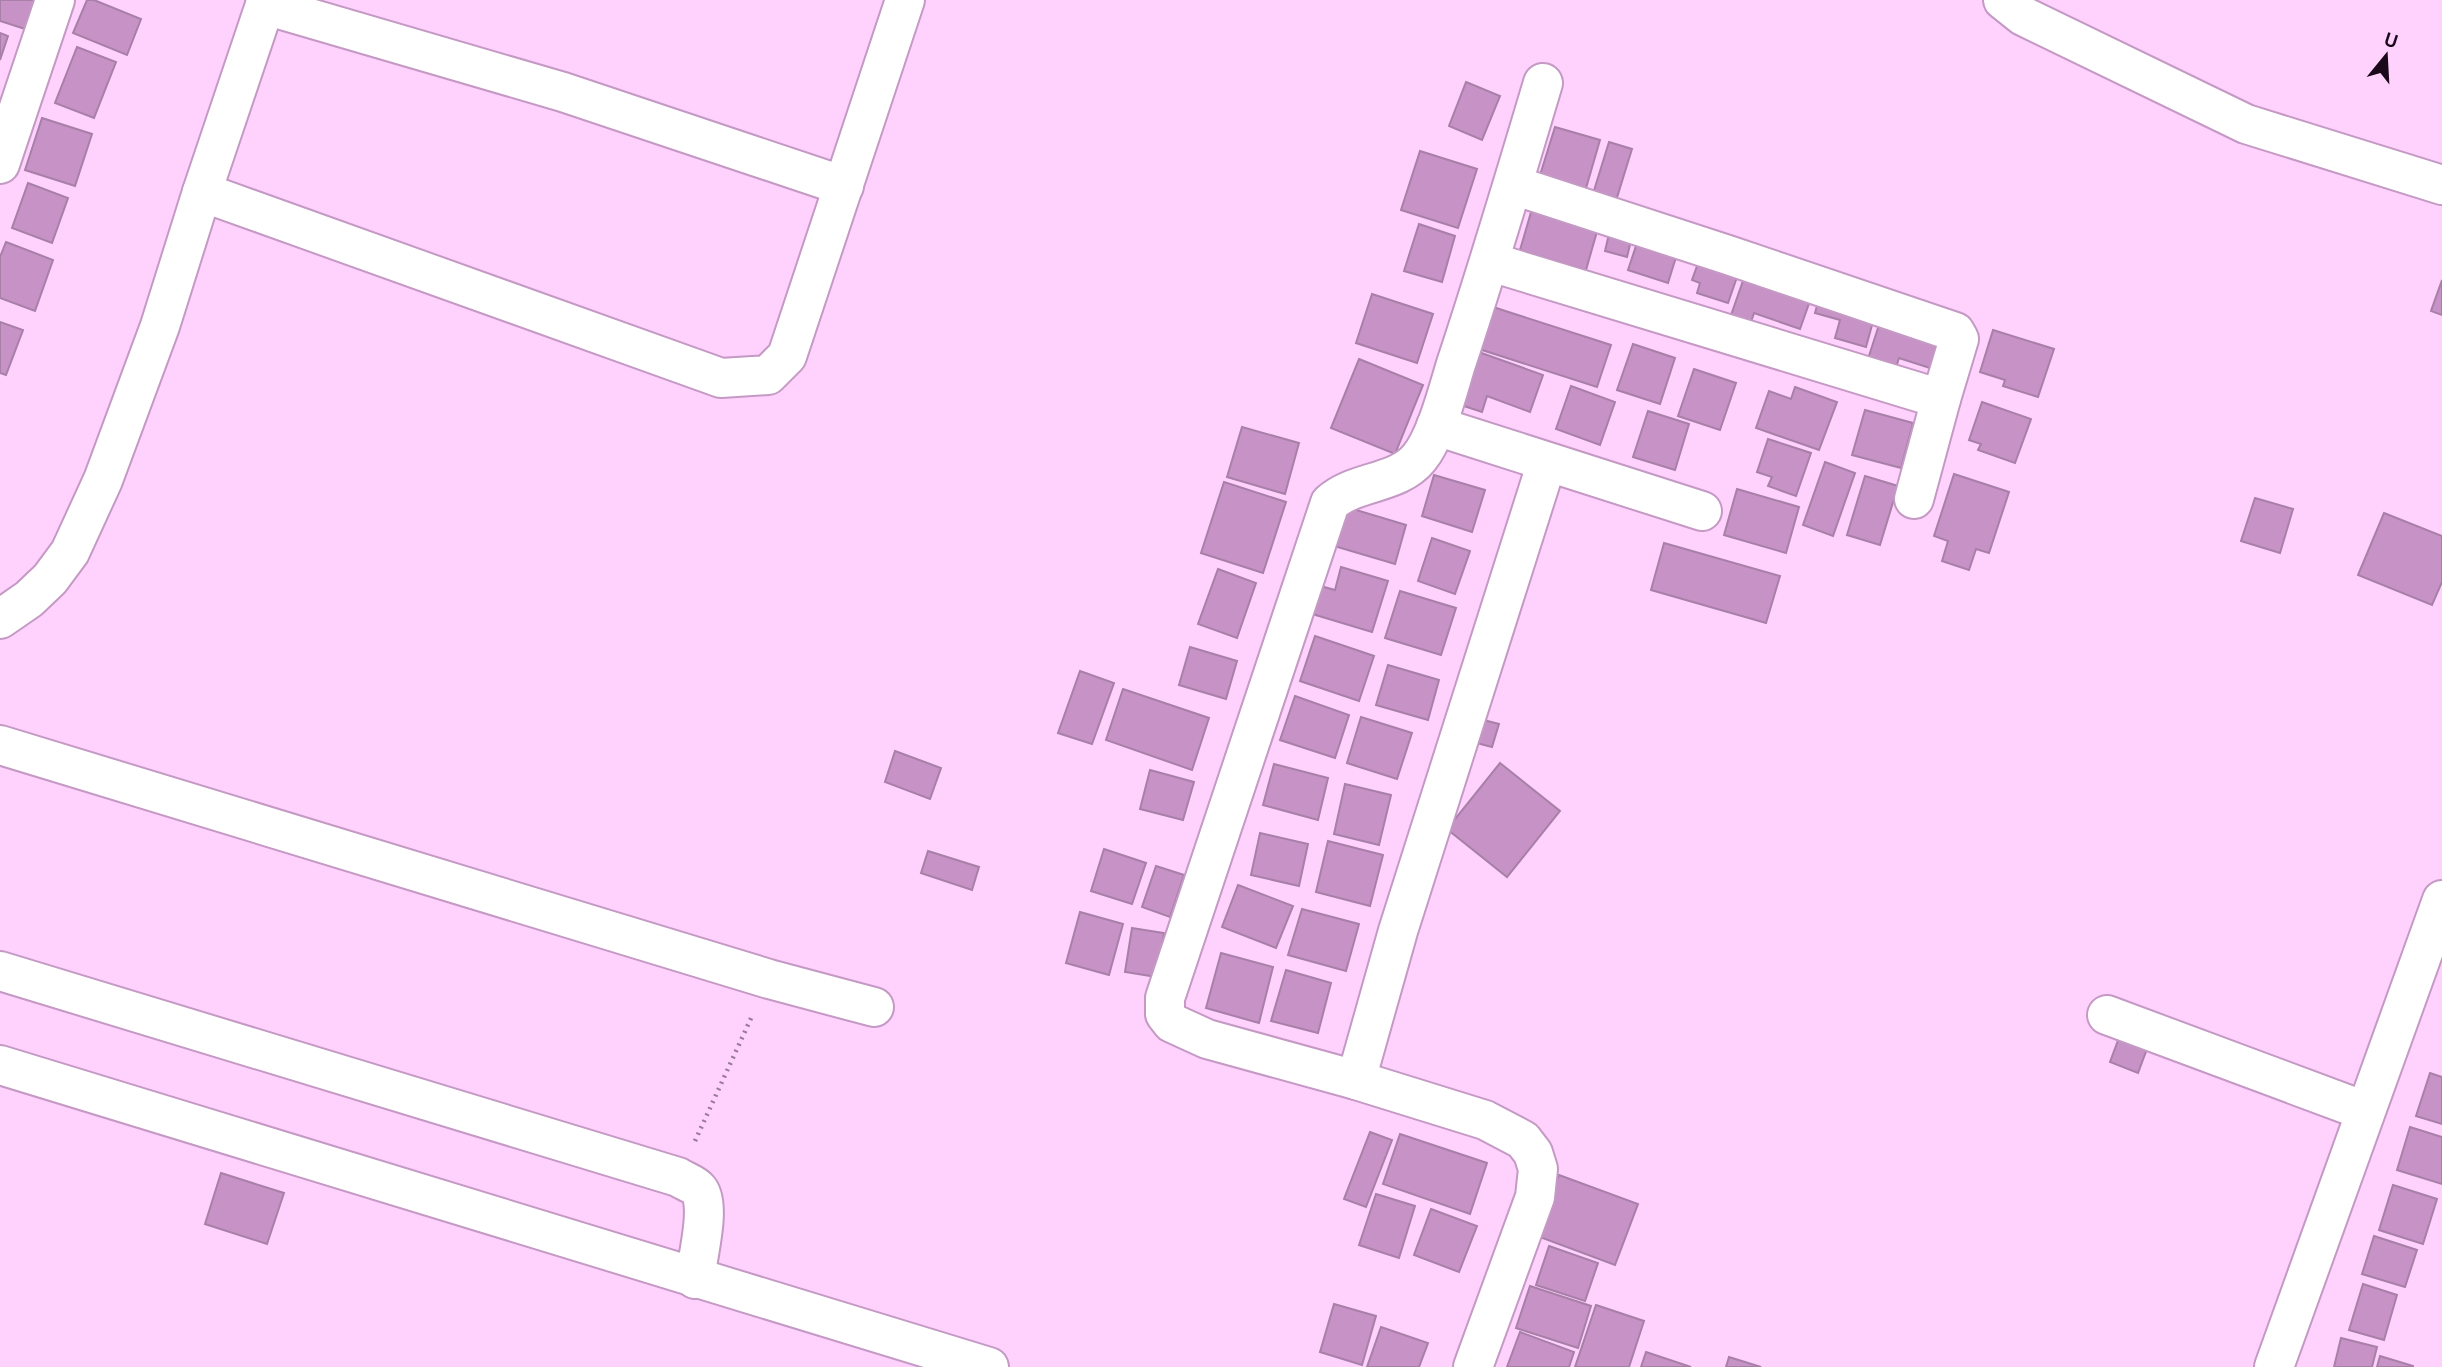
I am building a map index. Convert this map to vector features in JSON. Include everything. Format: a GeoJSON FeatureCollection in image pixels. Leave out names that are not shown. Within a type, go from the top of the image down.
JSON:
{"type":"FeatureCollection","features":[{"type":"Feature","properties":{"kind":"street"},"geometry":{"type":"LineString","coordinates":[[0,164],[55,0]]}},
{"type":"Feature","properties":{"kind":"street"},"geometry":{"type":"LineString","coordinates":[[202,192],[721,378],[768,375],[788,356],[905,0]]}},
{"type":"Feature","properties":{"kind":"street"},"geometry":{"type":"LineString","coordinates":[[2003,0],[2023,16],[2246,124],[2442,185]]}},
{"type":"Feature","properties":{"kind":"street"},"geometry":{"type":"LineString","coordinates":[[0,619],[29,599],[50,579],[70,552],[103,480],[155,339],[266,2],[563,92],[844,186]]}},
{"type":"Feature","properties":{"kind":"street"},"geometry":{"type":"LineString","coordinates":[[1473,1367],[1535,1197],[1538,1169],[1533,1153],[1523,1140],[1485,1120],[1356,1080],[1207,1039],[1172,1023],[1165,1014],[1165,998],[1330,503],[1339,495],[1398,474],[1421,457],[1436,426],[1491,262],[1543,83]]}},
{"type":"Feature","properties":{"kind":"street"},"geometry":{"type":"LineString","coordinates":[[1513,186],[1955,332],[1959,339],[1914,499]]}},
{"type":"Feature","properties":{"kind":"street"},"geometry":{"type":"LineString","coordinates":[[1491,262],[1941,399]]}},
{"type":"Feature","properties":{"kind":"street"},"geometry":{"type":"LineString","coordinates":[[1436,426],[1702,511]]}},
{"type":"Feature","properties":{"kind":"street"},"geometry":{"type":"LineString","coordinates":[[1356,1080],[1398,931],[1547,462]]}},
{"type":"Feature","properties":{"kind":"street"},"geometry":{"type":"LineString","coordinates":[[0,746],[769,979],[874,1007]]}},
{"type":"Feature","properties":{"kind":"street"},"geometry":{"type":"LineString","coordinates":[[2274,1367],[2442,900]]}},
{"type":"Feature","properties":{"kind":"street"},"geometry":{"type":"LineString","coordinates":[[0,971],[678,1177],[698,1188],[704,1198],[695,1279]]}},
{"type":"Feature","properties":{"kind":"street"},"geometry":{"type":"LineString","coordinates":[[2107,1014],[2365,1111]]}},
{"type":"Feature","properties":{"kind":"street"},"geometry":{"type":"LineString","coordinates":[[0,1065],[695,1279],[917,1357],[989,1367]]}},
{"type":"Feature","properties":{"kind":"path"},"geometry":{"type":"LineString","coordinates":[[678,1177],[769,979]]}},
{"type":"Feature","properties":{"kind":"building"},"geometry":{"type":"Polygon","coordinates":[[[0,0],[35,0],[25,29],[0,21],[0,0]]]}},
{"type":"Feature","properties":{"kind":"building"},"geometry":{"type":"Polygon","coordinates":[[[87,0],[94,0],[141,19],[127,55],[73,33],[87,0]]]}},
{"type":"Feature","properties":{"kind":"building"},"geometry":{"type":"Polygon","coordinates":[[[0,33],[8,36],[0,60],[0,33]]]}},
{"type":"Feature","properties":{"kind":"building"},"geometry":{"type":"Polygon","coordinates":[[[77,47],[116,62],[94,118],[55,103],[77,47]]]}},
{"type":"Feature","properties":{"kind":"building"},"geometry":{"type":"Polygon","coordinates":[[[1466,82],[1500,96],[1482,140],[1449,126],[1466,82]]]}},
{"type":"Feature","properties":{"kind":"building"},"geometry":{"type":"Polygon","coordinates":[[[42,118],[92,134],[75,186],[25,170],[42,118]]]}},
{"type":"Feature","properties":{"kind":"building"},"geometry":{"type":"Polygon","coordinates":[[[1555,127],[1600,140],[1582,202],[1536,188],[1555,127]]]}},
{"type":"Feature","properties":{"kind":"building"},"geometry":{"type":"Polygon","coordinates":[[[1609,142],[1632,149],[1615,204],[1592,197],[1609,142]]]}},
{"type":"Feature","properties":{"kind":"building"},"geometry":{"type":"Polygon","coordinates":[[[1420,151],[1477,169],[1458,228],[1401,210],[1420,151]]]}},
{"type":"Feature","properties":{"kind":"building"},"geometry":{"type":"Polygon","coordinates":[[[28,183],[68,198],[52,243],[12,228],[28,183]]]}},
{"type":"Feature","properties":{"kind":"building"},"geometry":{"type":"Polygon","coordinates":[[[1536,195],[1602,214],[1586,270],[1520,250],[1536,195]]]}},
{"type":"Feature","properties":{"kind":"building"},"geometry":{"type":"Polygon","coordinates":[[[1613,217],[1635,224],[1627,257],[1605,251],[1613,217]]]}},
{"type":"Feature","properties":{"kind":"building"},"geometry":{"type":"Polygon","coordinates":[[[1419,224],[1455,236],[1442,282],[1404,271],[1419,224]]]}},
{"type":"Feature","properties":{"kind":"building"},"geometry":{"type":"Polygon","coordinates":[[[1642,228],[1681,241],[1668,283],[1628,270],[1642,228]]]}},
{"type":"Feature","properties":{"kind":"building"},"geometry":{"type":"Polygon","coordinates":[[[1706,241],[1745,254],[1728,303],[1697,293],[1700,283],[1692,280],[1706,241]]]}},
{"type":"Feature","properties":{"kind":"building"},"geometry":{"type":"Polygon","coordinates":[[[6,242],[53,260],[35,311],[0,298],[0,257],[6,242]]]}},
{"type":"Feature","properties":{"kind":"building"},"geometry":{"type":"Polygon","coordinates":[[[1752,255],[1818,278],[1800,329],[1754,313],[1749,328],[1729,321],[1752,255]]]}},
{"type":"Feature","properties":{"kind":"building"},"geometry":{"type":"Polygon","coordinates":[[[1824,280],[1880,296],[1866,347],[1835,338],[1840,320],[1815,313],[1824,280]]]}},
{"type":"Feature","properties":{"kind":"building"},"geometry":{"type":"Polygon","coordinates":[[[2442,280],[2442,315],[2431,311],[2442,280]]]}},
{"type":"Feature","properties":{"kind":"building"},"geometry":{"type":"Polygon","coordinates":[[[1372,294],[1433,314],[1417,363],[1356,343],[1372,294]]]}},
{"type":"Feature","properties":{"kind":"building"},"geometry":{"type":"Polygon","coordinates":[[[1888,297],[1953,318],[1936,370],[1899,358],[1895,371],[1867,362],[1888,297]]]}},
{"type":"Feature","properties":{"kind":"building"},"geometry":{"type":"Polygon","coordinates":[[[1493,307],[1611,345],[1597,387],[1479,349],[1493,307]]]}},
{"type":"Feature","properties":{"kind":"building"},"geometry":{"type":"Polygon","coordinates":[[[0,322],[23,330],[6,375],[0,373],[0,322]]]}},
{"type":"Feature","properties":{"kind":"building"},"geometry":{"type":"Polygon","coordinates":[[[1993,330],[2054,349],[2038,397],[2003,386],[2005,380],[1980,372],[1993,330]]]}},
{"type":"Feature","properties":{"kind":"building"},"geometry":{"type":"Polygon","coordinates":[[[1633,344],[1675,358],[1660,404],[1617,390],[1633,344]]]}},
{"type":"Feature","properties":{"kind":"building"},"geometry":{"type":"Polygon","coordinates":[[[1473,350],[1543,375],[1530,412],[1487,396],[1482,412],[1455,403],[1473,350]]]}},
{"type":"Feature","properties":{"kind":"building"},"geometry":{"type":"Polygon","coordinates":[[[1359,359],[1423,385],[1395,454],[1331,428],[1359,359]]]}},
{"type":"Feature","properties":{"kind":"building"},"geometry":{"type":"Polygon","coordinates":[[[1694,369],[1736,383],[1720,430],[1678,416],[1694,369]]]}},
{"type":"Feature","properties":{"kind":"building"},"geometry":{"type":"Polygon","coordinates":[[[1571,386],[1615,402],[1600,445],[1556,429],[1571,386]]]}},
{"type":"Feature","properties":{"kind":"building"},"geometry":{"type":"Polygon","coordinates":[[[1795,387],[1837,402],[1819,450],[1756,428],[1769,391],[1791,399],[1795,387]]]}},
{"type":"Feature","properties":{"kind":"building"},"geometry":{"type":"Polygon","coordinates":[[[1982,402],[2031,419],[2015,463],[1978,450],[1981,444],[1969,440],[1982,402]]]}},
{"type":"Feature","properties":{"kind":"building"},"geometry":{"type":"Polygon","coordinates":[[[1865,410],[1913,423],[1901,468],[1852,455],[1865,410]]]}},
{"type":"Feature","properties":{"kind":"building"},"geometry":{"type":"Polygon","coordinates":[[[1648,411],[1689,424],[1675,470],[1633,457],[1648,411]]]}},
{"type":"Feature","properties":{"kind":"building"},"geometry":{"type":"Polygon","coordinates":[[[1242,427],[1299,443],[1285,494],[1227,477],[1242,427]]]}},
{"type":"Feature","properties":{"kind":"building"},"geometry":{"type":"Polygon","coordinates":[[[1768,439],[1811,453],[1796,496],[1768,486],[1772,477],[1757,472],[1768,439]]]}},
{"type":"Feature","properties":{"kind":"building"},"geometry":{"type":"Polygon","coordinates":[[[1825,462],[1855,473],[1833,536],[1803,525],[1825,462]]]}},
{"type":"Feature","properties":{"kind":"building"},"geometry":{"type":"Polygon","coordinates":[[[1954,474],[2009,492],[1989,553],[1976,549],[1969,570],[1942,561],[1948,541],[1934,536],[1954,474]]]}},
{"type":"Feature","properties":{"kind":"building"},"geometry":{"type":"Polygon","coordinates":[[[1434,475],[1485,490],[1472,532],[1422,516],[1434,475]]]}},
{"type":"Feature","properties":{"kind":"building"},"geometry":{"type":"Polygon","coordinates":[[[1865,476],[1898,486],[1880,545],[1847,535],[1865,476]]]}},
{"type":"Feature","properties":{"kind":"building"},"geometry":{"type":"Polygon","coordinates":[[[1224,482],[1286,502],[1263,573],[1201,553],[1224,482]]]}},
{"type":"Feature","properties":{"kind":"building"},"geometry":{"type":"Polygon","coordinates":[[[1737,489],[1799,507],[1786,553],[1724,535],[1737,489]]]}},
{"type":"Feature","properties":{"kind":"building"},"geometry":{"type":"Polygon","coordinates":[[[2255,498],[2293,509],[2280,553],[2241,541],[2255,498]]]}},
{"type":"Feature","properties":{"kind":"building"},"geometry":{"type":"Polygon","coordinates":[[[1343,506],[1406,525],[1395,564],[1331,545],[1343,506]]]}},
{"type":"Feature","properties":{"kind":"building"},"geometry":{"type":"Polygon","coordinates":[[[2384,513],[2442,536],[2442,582],[2432,605],[2358,575],[2384,513]]]}},
{"type":"Feature","properties":{"kind":"building"},"geometry":{"type":"Polygon","coordinates":[[[1432,538],[1470,551],[1455,594],[1418,581],[1432,538]]]}},
{"type":"Feature","properties":{"kind":"building"},"geometry":{"type":"Polygon","coordinates":[[[1664,543],[1780,576],[1766,623],[1651,590],[1664,543]]]}},
{"type":"Feature","properties":{"kind":"building"},"geometry":{"type":"Polygon","coordinates":[[[1341,567],[1388,581],[1372,632],[1309,613],[1317,585],[1335,590],[1341,567]]]}},
{"type":"Feature","properties":{"kind":"building"},"geometry":{"type":"Polygon","coordinates":[[[1218,569],[1256,583],[1237,638],[1198,624],[1218,569]]]}},
{"type":"Feature","properties":{"kind":"building"},"geometry":{"type":"Polygon","coordinates":[[[1400,591],[1456,608],[1441,655],[1385,638],[1400,591]]]}},
{"type":"Feature","properties":{"kind":"building"},"geometry":{"type":"Polygon","coordinates":[[[1315,636],[1374,656],[1359,701],[1300,681],[1315,636]]]}},
{"type":"Feature","properties":{"kind":"building"},"geometry":{"type":"Polygon","coordinates":[[[1190,647],[1237,661],[1226,699],[1179,685],[1190,647]]]}},
{"type":"Feature","properties":{"kind":"building"},"geometry":{"type":"Polygon","coordinates":[[[1388,665],[1439,680],[1428,720],[1376,705],[1388,665]]]}},
{"type":"Feature","properties":{"kind":"building"},"geometry":{"type":"Polygon","coordinates":[[[1080,671],[1114,683],[1092,744],[1058,733],[1080,671]]]}},
{"type":"Feature","properties":{"kind":"building"},"geometry":{"type":"Polygon","coordinates":[[[1123,689],[1209,718],[1192,770],[1106,740],[1123,689]]]}},
{"type":"Feature","properties":{"kind":"building"},"geometry":{"type":"Polygon","coordinates":[[[1295,696],[1349,715],[1335,758],[1280,740],[1295,696]]]}},
{"type":"Feature","properties":{"kind":"building"},"geometry":{"type":"Polygon","coordinates":[[[1361,717],[1412,733],[1397,779],[1347,763],[1361,717]]]}},
{"type":"Feature","properties":{"kind":"building"},"geometry":{"type":"Polygon","coordinates":[[[1476,718],[1499,724],[1492,747],[1469,741],[1476,718]]]}},
{"type":"Feature","properties":{"kind":"building"},"geometry":{"type":"Polygon","coordinates":[[[895,751],[941,768],[930,799],[885,782],[895,751]]]}},
{"type":"Feature","properties":{"kind":"building"},"geometry":{"type":"Polygon","coordinates":[[[1500,763],[1560,811],[1507,877],[1447,829],[1500,763]]]}},
{"type":"Feature","properties":{"kind":"building"},"geometry":{"type":"Polygon","coordinates":[[[1274,764],[1328,778],[1318,820],[1263,805],[1274,764]]]}},
{"type":"Feature","properties":{"kind":"building"},"geometry":{"type":"Polygon","coordinates":[[[1150,770],[1194,782],[1183,820],[1140,809],[1150,770]]]}},
{"type":"Feature","properties":{"kind":"building"},"geometry":{"type":"Polygon","coordinates":[[[1345,784],[1391,795],[1379,845],[1334,834],[1345,784]]]}},
{"type":"Feature","properties":{"kind":"building"},"geometry":{"type":"Polygon","coordinates":[[[1260,833],[1308,844],[1299,886],[1251,875],[1260,833]]]}},
{"type":"Feature","properties":{"kind":"building"},"geometry":{"type":"Polygon","coordinates":[[[1328,841],[1383,855],[1370,906],[1316,892],[1328,841]]]}},
{"type":"Feature","properties":{"kind":"building"},"geometry":{"type":"Polygon","coordinates":[[[1104,849],[1146,863],[1132,904],[1091,891],[1104,849]]]}},
{"type":"Feature","properties":{"kind":"building"},"geometry":{"type":"Polygon","coordinates":[[[928,851],[979,867],[972,890],[921,873],[928,851]]]}},
{"type":"Feature","properties":{"kind":"building"},"geometry":{"type":"Polygon","coordinates":[[[1156,866],[1184,875],[1170,917],[1142,907],[1156,866]]]}},
{"type":"Feature","properties":{"kind":"building"},"geometry":{"type":"Polygon","coordinates":[[[1238,885],[1293,906],[1276,948],[1222,927],[1238,885]]]}},
{"type":"Feature","properties":{"kind":"building"},"geometry":{"type":"Polygon","coordinates":[[[1302,909],[1359,924],[1346,971],[1288,955],[1302,909]]]}},
{"type":"Feature","properties":{"kind":"building"},"geometry":{"type":"Polygon","coordinates":[[[1080,912],[1123,924],[1109,975],[1066,963],[1080,912]]]}},
{"type":"Feature","properties":{"kind":"building"},"geometry":{"type":"Polygon","coordinates":[[[1132,928],[1164,933],[1157,977],[1125,972],[1132,928]]]}},
{"type":"Feature","properties":{"kind":"building"},"geometry":{"type":"Polygon","coordinates":[[[1221,953],[1273,967],[1259,1023],[1206,1008],[1221,953]]]}},
{"type":"Feature","properties":{"kind":"building"},"geometry":{"type":"Polygon","coordinates":[[[1286,970],[1331,983],[1318,1033],[1271,1021],[1286,970]]]}},
{"type":"Feature","properties":{"kind":"building"},"geometry":{"type":"Polygon","coordinates":[[[2123,1027],[2151,1038],[2138,1073],[2110,1062],[2123,1027]]]}},
{"type":"Feature","properties":{"kind":"building"},"geometry":{"type":"Polygon","coordinates":[[[2430,1073],[2442,1077],[2442,1124],[2416,1116],[2430,1073]]]}},
{"type":"Feature","properties":{"kind":"building"},"geometry":{"type":"Polygon","coordinates":[[[2410,1127],[2442,1137],[2442,1184],[2397,1170],[2410,1127]]]}},
{"type":"Feature","properties":{"kind":"building"},"geometry":{"type":"Polygon","coordinates":[[[1370,1132],[1392,1140],[1366,1207],[1344,1199],[1370,1132]]]}},
{"type":"Feature","properties":{"kind":"building"},"geometry":{"type":"Polygon","coordinates":[[[1400,1134],[1487,1163],[1470,1214],[1383,1184],[1400,1134]]]}},
{"type":"Feature","properties":{"kind":"building"},"geometry":{"type":"Polygon","coordinates":[[[221,1173],[284,1193],[267,1244],[205,1224],[221,1173]]]}},
{"type":"Feature","properties":{"kind":"building"},"geometry":{"type":"Polygon","coordinates":[[[1559,1175],[1638,1204],[1615,1265],[1537,1236],[1559,1175]]]}},
{"type":"Feature","properties":{"kind":"building"},"geometry":{"type":"Polygon","coordinates":[[[2393,1185],[2437,1199],[2423,1244],[2379,1230],[2393,1185]]]}},
{"type":"Feature","properties":{"kind":"building"},"geometry":{"type":"Polygon","coordinates":[[[1376,1194],[1415,1206],[1399,1258],[1359,1245],[1376,1194]]]}},
{"type":"Feature","properties":{"kind":"building"},"geometry":{"type":"Polygon","coordinates":[[[1431,1209],[1477,1226],[1459,1272],[1414,1255],[1431,1209]]]}},
{"type":"Feature","properties":{"kind":"building"},"geometry":{"type":"Polygon","coordinates":[[[2374,1236],[2417,1250],[2405,1287],[2362,1274],[2374,1236]]]}},
{"type":"Feature","properties":{"kind":"building"},"geometry":{"type":"Polygon","coordinates":[[[1549,1246],[1598,1263],[1585,1301],[1536,1285],[1549,1246]]]}},
{"type":"Feature","properties":{"kind":"building"},"geometry":{"type":"Polygon","coordinates":[[[2363,1284],[2397,1295],[2384,1340],[2349,1330],[2363,1284]]]}},
{"type":"Feature","properties":{"kind":"building"},"geometry":{"type":"Polygon","coordinates":[[[1530,1286],[1591,1306],[1578,1348],[1516,1328],[1530,1286]]]}},
{"type":"Feature","properties":{"kind":"building"},"geometry":{"type":"Polygon","coordinates":[[[1334,1304],[1376,1316],[1362,1365],[1320,1352],[1334,1304]]]}},
{"type":"Feature","properties":{"kind":"building"},"geometry":{"type":"Polygon","coordinates":[[[1596,1305],[1644,1321],[1629,1367],[1575,1367],[1596,1305]]]}},
{"type":"Feature","properties":{"kind":"building"},"geometry":{"type":"Polygon","coordinates":[[[1381,1327],[1428,1343],[1419,1367],[1367,1367],[1381,1327]]]}},
{"type":"Feature","properties":{"kind":"building"},"geometry":{"type":"Polygon","coordinates":[[[1520,1332],[1574,1352],[1569,1367],[1507,1367],[1520,1332]]]}},
{"type":"Feature","properties":{"kind":"building"},"geometry":{"type":"Polygon","coordinates":[[[2341,1338],[2377,1347],[2372,1367],[2334,1367],[2341,1338]]]}},
{"type":"Feature","properties":{"kind":"building"},"geometry":{"type":"Polygon","coordinates":[[[1646,1352],[1691,1367],[1641,1367],[1646,1352]]]}},
{"type":"Feature","properties":{"kind":"building"},"geometry":{"type":"Polygon","coordinates":[[[2380,1356],[2413,1366],[2413,1367],[2377,1367],[2380,1356]]]}},
{"type":"Feature","properties":{"kind":"building"},"geometry":{"type":"Polygon","coordinates":[[[1729,1357],[1761,1367],[1726,1367],[1729,1357]]]}}]}
